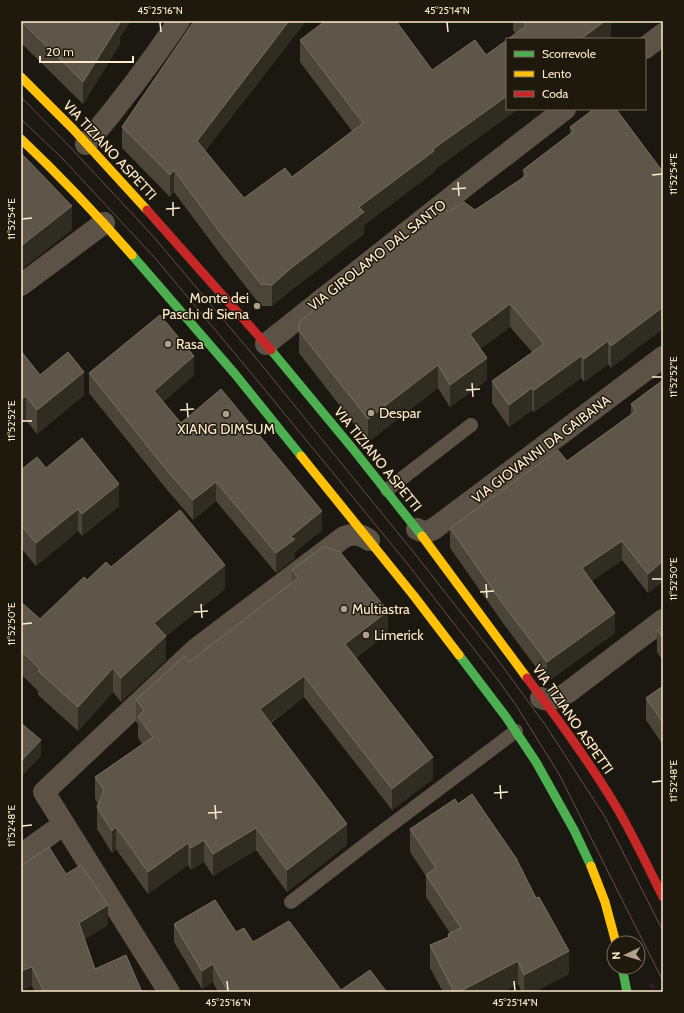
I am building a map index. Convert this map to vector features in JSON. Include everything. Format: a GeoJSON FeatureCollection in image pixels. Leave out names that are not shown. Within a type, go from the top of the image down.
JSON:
{"type":"FeatureCollection","features":[{"type":"Feature","properties":{"kind":"street"},"geometry":{"type":"LineString","coordinates":[[86,144],[121,100],[179,21]]}},
{"type":"Feature","properties":{"kind":"street"},"geometry":{"type":"LineString","coordinates":[[646,47],[663,34]]}},
{"type":"Feature","properties":{"kind":"street","name":"VIA TIZIANO ASPETTI"},"geometry":{"type":"LineString","coordinates":[[21,77],[143,204],[266,344],[387,490],[579,750],[609,794],[663,897]]}},
{"type":"Feature","properties":{"kind":"street","name":"VIA GIROLAMO DAL SANTO"},"geometry":{"type":"LineString","coordinates":[[266,344],[564,110]]}},
{"type":"Feature","properties":{"kind":"street"},"geometry":{"type":"LineString","coordinates":[[21,139],[54,170],[104,223],[235,374],[414,596],[516,731],[556,797],[589,862],[605,902],[614,935]]}},
{"type":"Feature","properties":{"kind":"street"},"geometry":{"type":"LineString","coordinates":[[21,285],[104,223]]}},
{"type":"Feature","properties":{"kind":"street","name":"VIA GIOVANNI DA GAIBANA"},"geometry":{"type":"LineString","coordinates":[[417,529],[430,532],[663,357]]}},
{"type":"Feature","properties":{"kind":"street"},"geometry":{"type":"LineString","coordinates":[[170,992],[44,792],[196,649],[344,537],[357,534],[369,540]]}},
{"type":"Feature","properties":{"kind":"street"},"geometry":{"type":"LineString","coordinates":[[541,698],[552,700],[567,693],[663,620]]}},
{"type":"Feature","properties":{"kind":"street"},"geometry":{"type":"LineString","coordinates":[[21,855],[64,824]]}},
{"type":"Feature","properties":{"kind":"street"},"geometry":{"type":"LineString","coordinates":[[624,975],[627,992]]}},
{"type":"Feature","properties":{"kind":"lane"},"geometry":{"type":"LineString","coordinates":[[387,490],[471,425]]}},
{"type":"Feature","properties":{"kind":"lane"},"geometry":{"type":"LineString","coordinates":[[291,902],[516,731]]}},
{"type":"Feature","properties":{"kind":"green space"},"geometry":{"type":"Polygon","coordinates":[[[648,971],[656,992],[648,992],[648,971]]]}},
{"type":"Feature","properties":{"kind":"building"},"geometry":{"type":"Polygon","coordinates":[[[21,21],[118,21],[120,23],[83,82],[21,21]]]}},
{"type":"Feature","properties":{"kind":"building"},"geometry":{"type":"Polygon","coordinates":[[[194,21],[289,21],[197,141],[244,198],[285,168],[292,177],[363,123],[300,40],[325,21],[396,21],[432,70],[475,40],[486,55],[506,41],[506,97],[433,149],[434,151],[359,207],[364,212],[290,269],[272,285],[261,284],[221,234],[174,170],[170,175],[122,127],[194,21]]]}},
{"type":"Feature","properties":{"kind":"building"},"geometry":{"type":"Polygon","coordinates":[[[523,21],[605,21],[582,38],[509,38],[526,26],[523,21]]]}},
{"type":"Feature","properties":{"kind":"building"},"geometry":{"type":"Polygon","coordinates":[[[593,110],[617,110],[663,172],[663,307],[611,346],[608,341],[584,359],[581,356],[534,390],[532,388],[509,405],[492,381],[544,344],[510,304],[470,334],[487,358],[450,385],[438,365],[368,419],[299,331],[299,322],[393,244],[394,246],[444,207],[448,212],[464,202],[475,210],[527,175],[523,170],[574,131],[570,127],[593,110]]]}},
{"type":"Feature","properties":{"kind":"building"},"geometry":{"type":"Polygon","coordinates":[[[21,153],[72,206],[21,246],[21,153]]]}},
{"type":"Feature","properties":{"kind":"building"},"geometry":{"type":"Polygon","coordinates":[[[160,315],[194,356],[154,391],[181,423],[221,389],[322,511],[290,537],[295,539],[276,553],[216,482],[193,500],[168,472],[89,373],[160,315]]]}},
{"type":"Feature","properties":{"kind":"building"},"geometry":{"type":"Polygon","coordinates":[[[21,351],[40,375],[68,352],[84,372],[37,410],[26,396],[21,400],[21,351]]]}},
{"type":"Feature","properties":{"kind":"building"},"geometry":{"type":"Polygon","coordinates":[[[663,380],[663,561],[648,574],[622,541],[582,568],[615,613],[547,662],[503,604],[450,528],[558,450],[567,461],[636,411],[631,404],[663,380]]]}},
{"type":"Feature","properties":{"kind":"building"},"geometry":{"type":"Polygon","coordinates":[[[82,438],[119,484],[82,514],[78,509],[36,543],[21,525],[21,470],[37,457],[46,468],[82,438]]]}},
{"type":"Feature","properties":{"kind":"building"},"geometry":{"type":"Polygon","coordinates":[[[180,510],[225,565],[154,623],[166,636],[121,678],[113,668],[78,707],[38,671],[40,669],[21,651],[21,602],[40,619],[84,577],[87,580],[106,562],[111,567],[180,510]]]}},
{"type":"Feature","properties":{"kind":"building"},"geometry":{"type":"Polygon","coordinates":[[[324,546],[340,552],[388,611],[345,644],[433,757],[392,789],[304,676],[260,709],[347,824],[287,870],[256,828],[213,854],[204,840],[191,848],[188,843],[148,872],[116,827],[112,831],[97,807],[104,790],[95,777],[153,737],[138,717],[144,710],[136,700],[184,656],[189,662],[298,578],[292,570],[324,546]]]}},
{"type":"Feature","properties":{"kind":"building"},"geometry":{"type":"Polygon","coordinates":[[[663,626],[663,638],[657,630],[663,626]]]}},
{"type":"Feature","properties":{"kind":"building"},"geometry":{"type":"Polygon","coordinates":[[[663,686],[663,723],[646,698],[663,686]]]}},
{"type":"Feature","properties":{"kind":"building"},"geometry":{"type":"Polygon","coordinates":[[[21,723],[41,740],[21,761],[21,723]]]}},
{"type":"Feature","properties":{"kind":"building"},"geometry":{"type":"Polygon","coordinates":[[[472,794],[516,858],[536,898],[539,897],[569,951],[524,975],[518,961],[459,992],[454,992],[430,945],[449,937],[448,934],[461,928],[426,875],[436,868],[410,829],[455,799],[458,804],[472,794]]]}},
{"type":"Feature","properties":{"kind":"building"},"geometry":{"type":"Polygon","coordinates":[[[49,847],[66,874],[81,865],[108,905],[79,923],[95,969],[126,955],[142,992],[44,992],[32,967],[21,971],[21,864],[22,865],[49,847]]]}},
{"type":"Feature","properties":{"kind":"building"},"geometry":{"type":"Polygon","coordinates":[[[215,900],[236,932],[244,928],[253,942],[289,921],[341,990],[370,970],[386,991],[228,992],[213,964],[202,971],[174,924],[215,900]]]}},
{"type":"Feature","properties":{"kind":"tram line"},"geometry":{"type":"LineString","coordinates":[[21,97],[152,235],[260,363],[415,554],[495,656],[546,726],[605,817],[663,931]]}},
{"type":"Feature","properties":{"kind":"tram line"},"geometry":{"type":"LineString","coordinates":[[21,119],[63,159],[155,258],[406,562],[495,676],[516,705],[559,774],[663,981]]}},
{"type":"Feature","properties":{"kind":"traffic: fast"},"geometry":{"type":"LineString","coordinates":[[132,255],[235,374],[301,456]]}},
{"type":"Feature","properties":{"kind":"traffic: fast"},"geometry":{"type":"LineString","coordinates":[[271,350],[353,449],[422,536]]}},
{"type":"Feature","properties":{"kind":"traffic: fast"},"geometry":{"type":"LineString","coordinates":[[459,655],[506,717],[536,762],[574,830],[591,866]]}},
{"type":"Feature","properties":{"kind":"traffic: fast"},"geometry":{"type":"LineString","coordinates":[[624,975],[627,992]]}},
{"type":"Feature","properties":{"kind":"traffic: slow"},"geometry":{"type":"LineString","coordinates":[[21,77],[73,129],[147,210]]}},
{"type":"Feature","properties":{"kind":"traffic: slow"},"geometry":{"type":"LineString","coordinates":[[21,139],[78,196],[132,255]]}},
{"type":"Feature","properties":{"kind":"traffic: slow"},"geometry":{"type":"LineString","coordinates":[[301,456],[414,596],[459,655]]}},
{"type":"Feature","properties":{"kind":"traffic: slow"},"geometry":{"type":"LineString","coordinates":[[422,536],[527,678]]}},
{"type":"Feature","properties":{"kind":"traffic: slow"},"geometry":{"type":"LineString","coordinates":[[591,866],[605,902],[614,935]]}},
{"type":"Feature","properties":{"kind":"traffic: jam"},"geometry":{"type":"LineString","coordinates":[[147,210],[271,350]]}},
{"type":"Feature","properties":{"kind":"traffic: jam"},"geometry":{"type":"LineString","coordinates":[[527,678],[574,742],[607,791],[629,830],[663,897]]}},
{"type":"Feature","properties":{"kind":"place","name":"Monte dei Paschi di Siena"},"geometry":{"type":"Point","coordinates":[257,306]}},
{"type":"Feature","properties":{"kind":"place","name":"Rasa"},"geometry":{"type":"Point","coordinates":[168,344]}},
{"type":"Feature","properties":{"kind":"place","name":"Despar"},"geometry":{"type":"Point","coordinates":[371,413]}},
{"type":"Feature","properties":{"kind":"place","name":"XIANG DIMSUM"},"geometry":{"type":"Point","coordinates":[226,414]}},
{"type":"Feature","properties":{"kind":"place","name":"Multiastra"},"geometry":{"type":"Point","coordinates":[344,609]}},
{"type":"Feature","properties":{"kind":"place","name":"Limerick"},"geometry":{"type":"Point","coordinates":[366,635]}}]}
